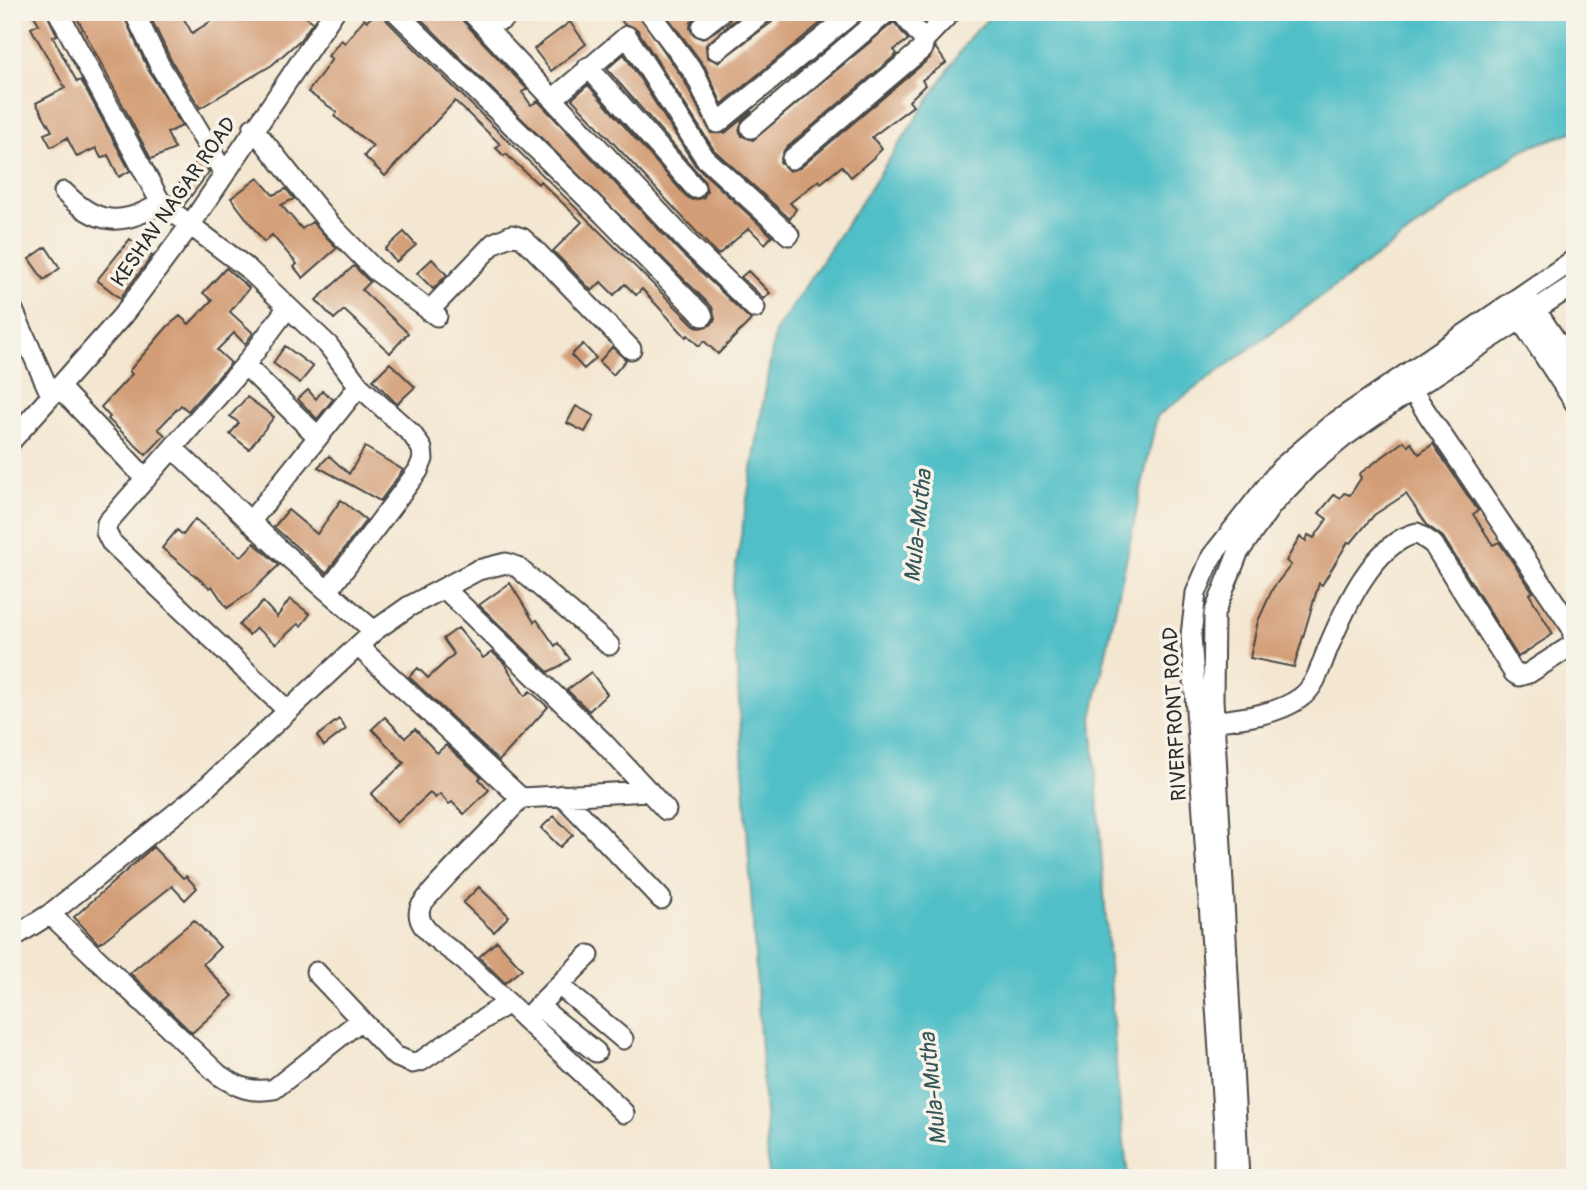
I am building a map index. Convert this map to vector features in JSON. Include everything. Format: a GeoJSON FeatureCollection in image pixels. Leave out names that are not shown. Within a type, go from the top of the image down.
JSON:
{"type":"FeatureCollection","features":[{"type":"Feature","properties":{"kind":"street"},"geometry":{"type":"LineString","coordinates":[[58,12],[161,203],[247,268],[328,345],[359,386],[412,434],[422,449],[423,459],[418,471],[328,591]]}},
{"type":"Feature","properties":{"kind":"street"},"geometry":{"type":"LineString","coordinates":[[134,12],[160,66],[224,173]]}},
{"type":"Feature","properties":{"kind":"street"},"geometry":{"type":"LineString","coordinates":[[396,12],[604,215],[703,316]]}},
{"type":"Feature","properties":{"kind":"street"},"geometry":{"type":"LineString","coordinates":[[471,12],[690,244],[755,308]]}},
{"type":"Feature","properties":{"kind":"street"},"geometry":{"type":"LineString","coordinates":[[491,12],[502,20],[512,12]]}},
{"type":"Feature","properties":{"kind":"street"},"geometry":{"type":"LineString","coordinates":[[649,12],[695,74],[718,123],[854,12]]}},
{"type":"Feature","properties":{"kind":"street"},"geometry":{"type":"LineString","coordinates":[[702,27],[721,12]]}},
{"type":"Feature","properties":{"kind":"street"},"geometry":{"type":"LineString","coordinates":[[717,50],[764,12]]}},
{"type":"Feature","properties":{"kind":"street"},"geometry":{"type":"LineString","coordinates":[[751,128],[811,74],[887,12]]}},
{"type":"Feature","properties":{"kind":"street"},"geometry":{"type":"LineString","coordinates":[[901,12],[924,40]]}},
{"type":"Feature","properties":{"kind":"street"},"geometry":{"type":"LineString","coordinates":[[792,159],[922,50],[924,40],[951,12]]}},
{"type":"Feature","properties":{"kind":"street","name":"KESHAV NAGAR ROAD"},"geometry":{"type":"LineString","coordinates":[[12,440],[123,315],[191,224],[332,13]]}},
{"type":"Feature","properties":{"kind":"street"},"geometry":{"type":"LineString","coordinates":[[554,98],[622,37],[627,36],[705,158],[789,234]]}},
{"type":"Feature","properties":{"kind":"street"},"geometry":{"type":"LineString","coordinates":[[798,56],[811,74]]}},
{"type":"Feature","properties":{"kind":"street"},"geometry":{"type":"LineString","coordinates":[[588,67],[663,148],[695,188]]}},
{"type":"Feature","properties":{"kind":"street"},"geometry":{"type":"LineString","coordinates":[[693,123],[712,111]]}},
{"type":"Feature","properties":{"kind":"street"},"geometry":{"type":"LineString","coordinates":[[253,128],[328,222],[375,270],[433,314],[494,243],[512,235],[528,243],[631,349]]}},
{"type":"Feature","properties":{"kind":"street"},"geometry":{"type":"LineString","coordinates":[[64,192],[81,209],[98,218],[125,219],[139,216],[161,203]]}},
{"type":"Feature","properties":{"kind":"street","name":"RIVERFRONT ROAD"},"geometry":{"type":"LineString","coordinates":[[1239,1178],[1230,1102],[1205,722],[1214,614],[1238,553],[1272,505],[1308,467],[1407,382],[1522,307],[1575,259]]}},
{"type":"Feature","properties":{"kind":"street","name":"RIVERFRONT ROAD"},"geometry":{"type":"LineString","coordinates":[[1522,307],[1575,284]]}},
{"type":"Feature","properties":{"kind":"street"},"geometry":{"type":"LineString","coordinates":[[288,307],[245,365],[107,523],[106,532],[111,542],[288,711]]}},
{"type":"Feature","properties":{"kind":"street"},"geometry":{"type":"LineString","coordinates":[[1522,307],[1575,369]]}},
{"type":"Feature","properties":{"kind":"street"},"geometry":{"type":"LineString","coordinates":[[1522,307],[1575,403]]}},
{"type":"Feature","properties":{"kind":"street"},"geometry":{"type":"LineString","coordinates":[[12,308],[55,391],[146,479]]}},
{"type":"Feature","properties":{"kind":"street"},"geometry":{"type":"LineString","coordinates":[[245,365],[317,436]]}},
{"type":"Feature","properties":{"kind":"street"},"geometry":{"type":"LineString","coordinates":[[1205,722],[1284,706],[1307,692],[1338,624],[1365,576],[1396,542],[1417,533],[1433,544],[1514,673],[1521,676],[1529,673],[1574,644],[1572,628],[1407,382]]}},
{"type":"Feature","properties":{"kind":"street"},"geometry":{"type":"LineString","coordinates":[[250,522],[359,386]]}},
{"type":"Feature","properties":{"kind":"street"},"geometry":{"type":"LineString","coordinates":[[174,449],[250,522],[374,631]]}},
{"type":"Feature","properties":{"kind":"street"},"geometry":{"type":"LineString","coordinates":[[12,938],[50,914],[206,788],[374,631],[408,607],[444,588],[491,565],[506,563],[517,567],[610,645]]}},
{"type":"Feature","properties":{"kind":"street"},"geometry":{"type":"LineString","coordinates":[[444,588],[666,810]]}},
{"type":"Feature","properties":{"kind":"street"},"geometry":{"type":"LineString","coordinates":[[358,646],[521,798]]}},
{"type":"Feature","properties":{"kind":"street"},"geometry":{"type":"LineString","coordinates":[[596,1052],[531,1013],[506,1004],[468,963],[426,929],[420,919],[421,906],[521,798],[649,791]]}},
{"type":"Feature","properties":{"kind":"street"},"geometry":{"type":"LineString","coordinates":[[562,795],[661,899]]}},
{"type":"Feature","properties":{"kind":"street"},"geometry":{"type":"LineString","coordinates":[[50,914],[219,1076],[241,1089],[257,1092],[274,1089],[361,1020]]}},
{"type":"Feature","properties":{"kind":"street"},"geometry":{"type":"LineString","coordinates":[[531,1013],[589,955]]}},
{"type":"Feature","properties":{"kind":"street"},"geometry":{"type":"LineString","coordinates":[[316,972],[395,1056],[412,1062],[421,1061],[506,1004]]}},
{"type":"Feature","properties":{"kind":"street"},"geometry":{"type":"LineString","coordinates":[[559,985],[623,1039]]}},
{"type":"Feature","properties":{"kind":"street"},"geometry":{"type":"LineString","coordinates":[[531,1013],[624,1113]]}},
{"type":"Feature","properties":{"kind":"street","name":"RIVERFRONT ROAD"},"geometry":{"type":"LineString","coordinates":[[1224,1178],[1230,1102]]}},
{"type":"Feature","properties":{"kind":"water","name":"Mula-Mutha"},"geometry":{"type":"Polygon","coordinates":[[[995,12],[1575,12],[1575,131],[1524,149],[1157,416],[1092,718],[1117,1080],[1128,1178],[769,1178],[732,590],[775,332],[970,37],[995,12]]]}},
{"type":"Feature","properties":{"kind":"building"},"geometry":{"type":"Polygon","coordinates":[[[32,12],[46,12],[57,35],[53,37],[65,60],[77,82],[81,80],[130,171],[119,177],[108,155],[101,158],[96,148],[77,157],[67,138],[51,147],[44,134],[52,131],[36,103],[65,88],[31,28],[39,24],[32,12]]]}},
{"type":"Feature","properties":{"kind":"building"},"geometry":{"type":"Polygon","coordinates":[[[74,12],[122,12],[149,71],[182,126],[167,133],[175,149],[151,159],[74,12]]]}},
{"type":"Feature","properties":{"kind":"building"},"geometry":{"type":"Polygon","coordinates":[[[148,12],[180,12],[192,33],[226,12],[299,12],[313,22],[300,40],[272,65],[200,108],[171,60],[148,12]]]}},
{"type":"Feature","properties":{"kind":"building"},"geometry":{"type":"Polygon","coordinates":[[[377,12],[384,12],[387,21],[694,325],[700,328],[711,325],[715,319],[712,307],[414,12],[459,12],[462,20],[527,89],[522,92],[531,105],[538,101],[680,252],[751,320],[718,354],[704,341],[699,346],[688,335],[686,337],[642,289],[636,295],[625,284],[614,295],[601,282],[592,291],[553,251],[582,222],[540,181],[538,184],[506,154],[504,156],[496,148],[500,144],[455,101],[385,176],[364,156],[373,146],[334,116],[337,112],[308,92],[332,59],[328,56],[341,40],[345,43],[364,19],[367,21],[377,12]]]}},
{"type":"Feature","properties":{"kind":"building"},"geometry":{"type":"Polygon","coordinates":[[[616,12],[637,12],[684,80],[711,133],[725,133],[752,111],[743,119],[739,130],[742,136],[753,140],[894,22],[908,40],[894,50],[897,54],[784,150],[780,162],[789,171],[800,168],[930,58],[935,47],[946,63],[922,80],[925,85],[909,101],[913,106],[872,137],[882,149],[873,158],[851,177],[842,166],[821,183],[819,180],[790,203],[796,209],[790,219],[714,150],[637,29],[624,24],[616,12]]]}},
{"type":"Feature","properties":{"kind":"building"},"geometry":{"type":"Polygon","coordinates":[[[664,12],[701,12],[691,22],[690,28],[693,35],[703,39],[729,22],[733,12],[744,12],[706,45],[707,57],[718,62],[772,22],[776,12],[834,12],[722,104],[705,67],[664,12]]]}},
{"type":"Feature","properties":{"kind":"building"},"geometry":{"type":"Polygon","coordinates":[[[570,22],[586,44],[551,71],[534,49],[570,22]]]}},
{"type":"Feature","properties":{"kind":"building"},"geometry":{"type":"Polygon","coordinates":[[[624,54],[695,165],[772,236],[765,244],[749,228],[718,255],[572,99],[588,85],[686,196],[692,200],[703,198],[707,191],[704,180],[607,69],[624,54]]]}},
{"type":"Feature","properties":{"kind":"building"},"geometry":{"type":"Polygon","coordinates":[[[200,157],[209,172],[184,205],[171,195],[200,157]]]}},
{"type":"Feature","properties":{"kind":"building"},"geometry":{"type":"Polygon","coordinates":[[[258,178],[273,195],[286,189],[294,199],[281,205],[302,229],[312,222],[337,248],[303,278],[294,267],[297,264],[272,235],[264,242],[231,198],[258,178]]]}},
{"type":"Feature","properties":{"kind":"building"},"geometry":{"type":"Polygon","coordinates":[[[404,232],[416,245],[396,262],[385,249],[404,232]]]}},
{"type":"Feature","properties":{"kind":"building"},"geometry":{"type":"Polygon","coordinates":[[[130,239],[152,256],[120,298],[97,280],[130,239]]]}},
{"type":"Feature","properties":{"kind":"building"},"geometry":{"type":"Polygon","coordinates":[[[46,247],[60,268],[44,280],[29,259],[46,247]]]}},
{"type":"Feature","properties":{"kind":"building"},"geometry":{"type":"Polygon","coordinates":[[[432,259],[447,275],[433,289],[417,273],[432,259]]]}},
{"type":"Feature","properties":{"kind":"building"},"geometry":{"type":"Polygon","coordinates":[[[354,266],[370,282],[362,290],[408,333],[390,353],[344,310],[334,319],[316,300],[354,266]]]}},
{"type":"Feature","properties":{"kind":"building"},"geometry":{"type":"Polygon","coordinates":[[[226,268],[249,288],[230,312],[253,333],[245,344],[234,333],[217,350],[231,363],[188,411],[181,405],[158,429],[165,435],[146,455],[108,419],[110,417],[101,407],[132,374],[129,371],[168,326],[180,316],[189,324],[212,300],[203,293],[226,268]]]}},
{"type":"Feature","properties":{"kind":"building"},"geometry":{"type":"Polygon","coordinates":[[[748,271],[770,293],[764,299],[741,277],[748,271]]]}},
{"type":"Feature","properties":{"kind":"building"},"geometry":{"type":"Polygon","coordinates":[[[583,344],[596,358],[584,369],[571,355],[583,344]]]}},
{"type":"Feature","properties":{"kind":"building"},"geometry":{"type":"Polygon","coordinates":[[[285,346],[313,367],[300,383],[273,363],[285,346]]]}},
{"type":"Feature","properties":{"kind":"building"},"geometry":{"type":"Polygon","coordinates":[[[612,347],[626,360],[613,375],[599,362],[612,347]]]}},
{"type":"Feature","properties":{"kind":"building"},"geometry":{"type":"Polygon","coordinates":[[[390,363],[415,387],[397,404],[373,380],[390,363]]]}},
{"type":"Feature","properties":{"kind":"building"},"geometry":{"type":"Polygon","coordinates":[[[308,390],[316,399],[322,391],[333,399],[317,419],[298,399],[308,390]]]}},
{"type":"Feature","properties":{"kind":"building"},"geometry":{"type":"Polygon","coordinates":[[[247,397],[274,417],[249,449],[230,434],[239,423],[230,416],[247,397]]]}},
{"type":"Feature","properties":{"kind":"building"},"geometry":{"type":"Polygon","coordinates":[[[576,406],[594,416],[585,432],[567,423],[576,406]]]}},
{"type":"Feature","properties":{"kind":"building"},"geometry":{"type":"Polygon","coordinates":[[[1404,441],[1408,446],[1411,443],[1419,454],[1433,444],[1478,511],[1473,514],[1493,545],[1499,542],[1533,592],[1529,594],[1553,634],[1518,657],[1443,537],[1428,526],[1406,494],[1374,515],[1351,543],[1348,542],[1322,585],[1319,583],[1294,667],[1250,658],[1258,621],[1273,588],[1291,565],[1286,561],[1300,537],[1306,541],[1308,535],[1314,538],[1327,519],[1319,513],[1334,495],[1340,498],[1344,493],[1350,495],[1361,478],[1359,474],[1404,441]]]}},
{"type":"Feature","properties":{"kind":"building"},"geometry":{"type":"Polygon","coordinates":[[[365,447],[403,470],[380,501],[318,467],[329,456],[349,474],[365,447]]]}},
{"type":"Feature","properties":{"kind":"building"},"geometry":{"type":"Polygon","coordinates":[[[341,500],[366,520],[326,573],[274,527],[288,510],[317,534],[341,500]]]}},
{"type":"Feature","properties":{"kind":"building"},"geometry":{"type":"Polygon","coordinates":[[[195,519],[241,557],[254,543],[279,565],[251,592],[227,608],[212,586],[210,588],[162,548],[177,530],[183,535],[195,519]]]}},
{"type":"Feature","properties":{"kind":"building"},"geometry":{"type":"Polygon","coordinates":[[[510,583],[534,622],[537,620],[555,646],[558,643],[570,659],[560,666],[548,672],[479,605],[510,583]]]}},
{"type":"Feature","properties":{"kind":"building"},"geometry":{"type":"Polygon","coordinates":[[[290,599],[310,614],[301,626],[298,624],[276,644],[256,628],[249,635],[239,625],[263,602],[277,617],[290,599]]]}},
{"type":"Feature","properties":{"kind":"building"},"geometry":{"type":"Polygon","coordinates":[[[458,628],[483,658],[492,652],[504,663],[525,696],[530,691],[548,707],[499,761],[409,677],[418,668],[428,678],[454,654],[443,639],[458,628]]]}},
{"type":"Feature","properties":{"kind":"building"},"geometry":{"type":"Polygon","coordinates":[[[591,672],[607,694],[589,711],[567,690],[591,672]]]}},
{"type":"Feature","properties":{"kind":"building"},"geometry":{"type":"Polygon","coordinates":[[[385,717],[405,738],[415,729],[437,753],[446,745],[481,777],[479,779],[489,790],[464,814],[440,794],[435,798],[430,793],[397,823],[371,794],[404,763],[372,729],[385,717]]]}},
{"type":"Feature","properties":{"kind":"building"},"geometry":{"type":"Polygon","coordinates":[[[339,719],[346,729],[324,746],[317,736],[339,719]]]}},
{"type":"Feature","properties":{"kind":"building"},"geometry":{"type":"Polygon","coordinates":[[[554,816],[573,835],[560,847],[541,828],[554,816]]]}},
{"type":"Feature","properties":{"kind":"building"},"geometry":{"type":"Polygon","coordinates":[[[153,847],[183,878],[186,876],[197,888],[185,900],[172,886],[99,944],[74,917],[153,847]]]}},
{"type":"Feature","properties":{"kind":"building"},"geometry":{"type":"Polygon","coordinates":[[[479,887],[509,916],[494,932],[463,903],[479,887]]]}},
{"type":"Feature","properties":{"kind":"building"},"geometry":{"type":"Polygon","coordinates":[[[194,920],[220,947],[203,964],[233,996],[192,1033],[130,973],[194,920]]]}},
{"type":"Feature","properties":{"kind":"building"},"geometry":{"type":"Polygon","coordinates":[[[497,941],[522,969],[505,983],[479,957],[497,941]]]}}]}
